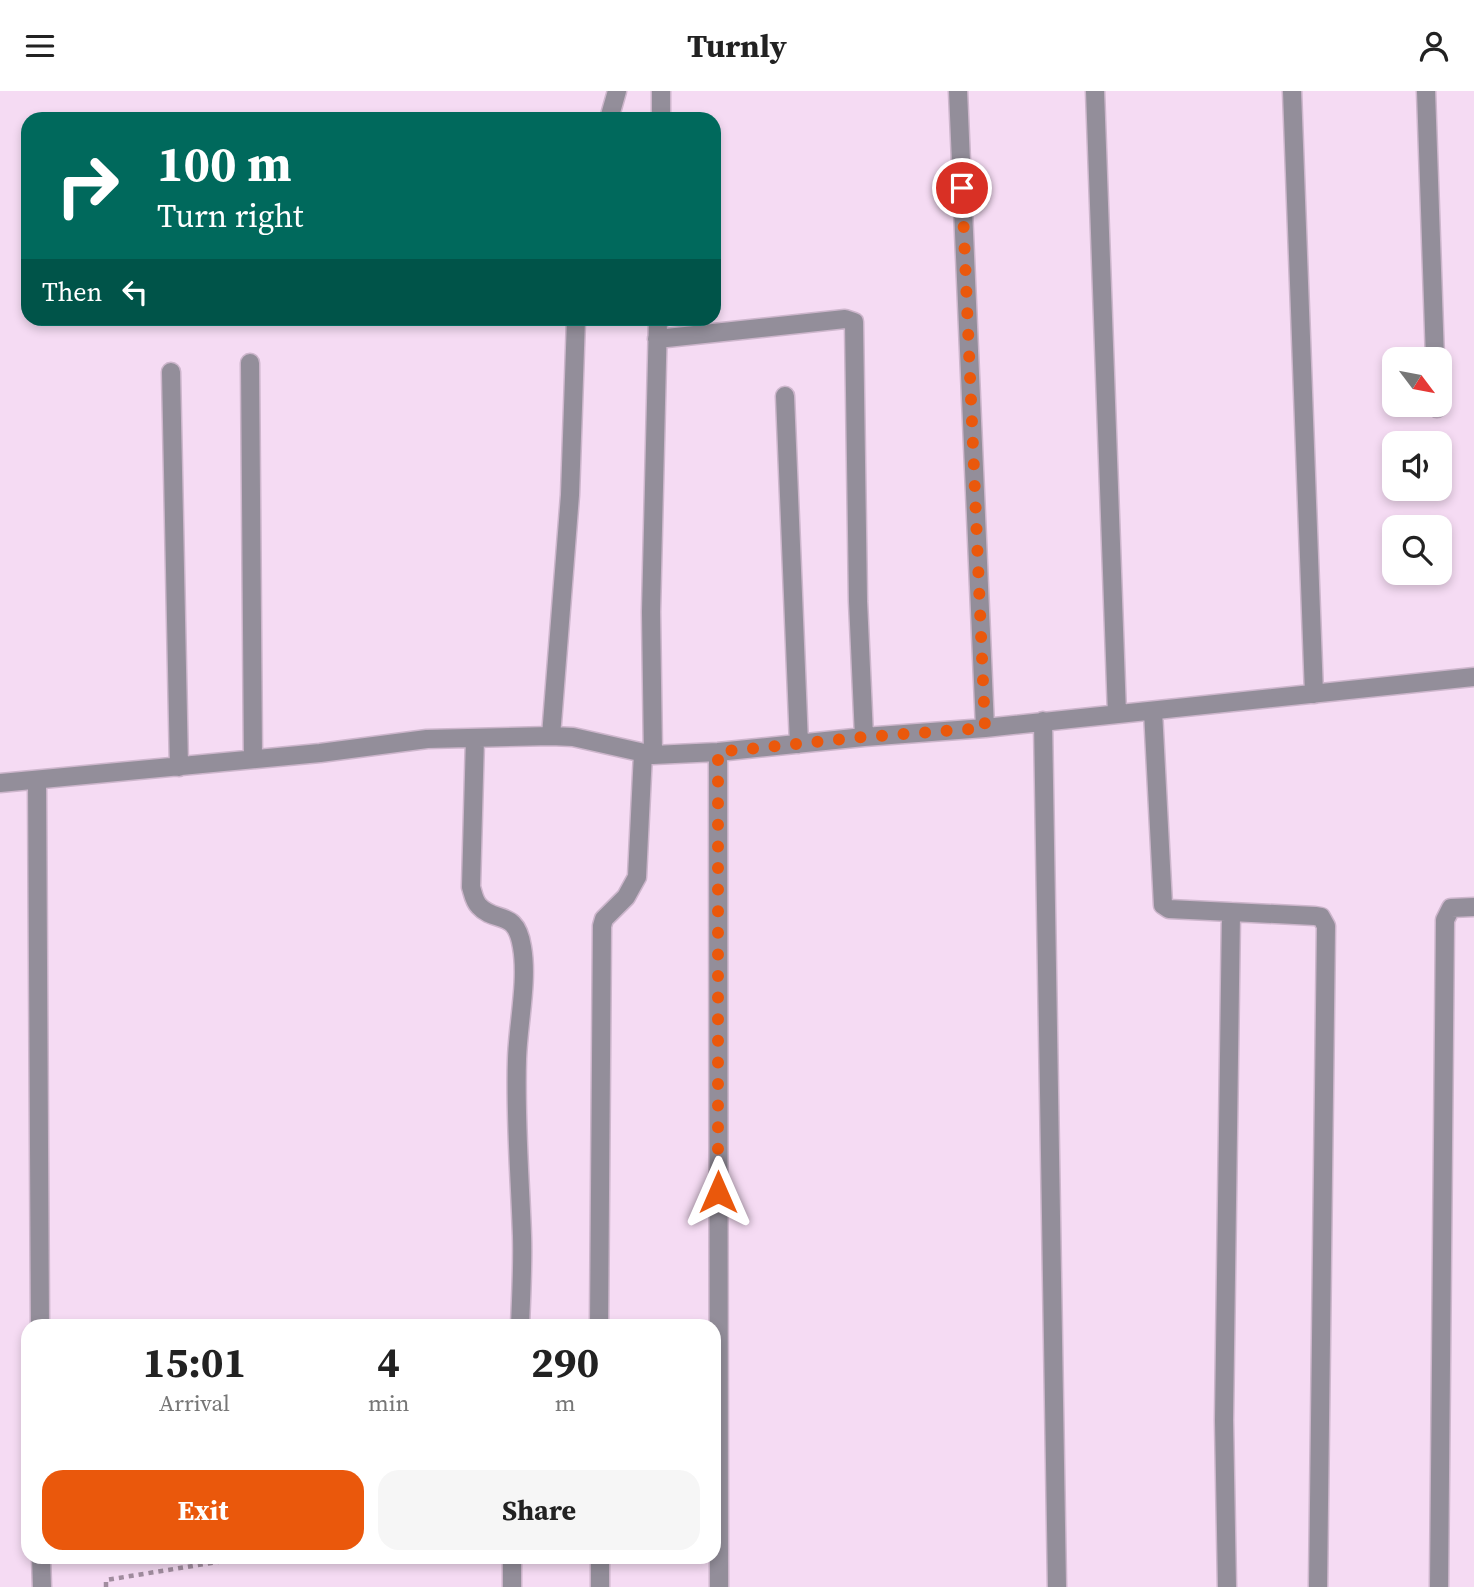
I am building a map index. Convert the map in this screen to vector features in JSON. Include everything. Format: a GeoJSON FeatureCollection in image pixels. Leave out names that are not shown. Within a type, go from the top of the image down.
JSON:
{"type":"FeatureCollection","features":[{"type":"Feature","properties":{"kind":"street"},"geometry":{"type":"LineString","coordinates":[[611,112],[617,91]]}},
{"type":"Feature","properties":{"kind":"street"},"geometry":{"type":"LineString","coordinates":[[661,91],[661,112]]}},
{"type":"Feature","properties":{"kind":"street"},"geometry":{"type":"LineString","coordinates":[[958,91],[985,728]]}},
{"type":"Feature","properties":{"kind":"street"},"geometry":{"type":"LineString","coordinates":[[1095,91],[1117,714]]}},
{"type":"Feature","properties":{"kind":"street"},"geometry":{"type":"LineString","coordinates":[[1292,91],[1314,694]]}},
{"type":"Feature","properties":{"kind":"street"},"geometry":{"type":"LineString","coordinates":[[1426,91],[1435,347]]}},
{"type":"Feature","properties":{"kind":"street"},"geometry":{"type":"LineString","coordinates":[[657,339],[845,319],[854,322],[858,601],[864,737]]}},
{"type":"Feature","properties":{"kind":"street"},"geometry":{"type":"LineString","coordinates":[[551,736],[570,495],[576,326]]}},
{"type":"Feature","properties":{"kind":"street"},"geometry":{"type":"LineString","coordinates":[[599,1319],[602,926],[604,919],[626,897],[636,877],[648,754],[658,326]]}},
{"type":"Feature","properties":{"kind":"street"},"geometry":{"type":"LineString","coordinates":[[250,363],[253,759]]}},
{"type":"Feature","properties":{"kind":"street"},"geometry":{"type":"LineString","coordinates":[[171,372],[179,767]]}},
{"type":"Feature","properties":{"kind":"street"},"geometry":{"type":"LineString","coordinates":[[785,396],[799,744]]}},
{"type":"Feature","properties":{"kind":"street"},"geometry":{"type":"LineString","coordinates":[[0,783],[179,767],[427,739],[551,736],[573,737],[648,754],[718,752],[985,728],[1474,677]]}},
{"type":"Feature","properties":{"kind":"street"},"geometry":{"type":"LineString","coordinates":[[1153,711],[1161,902],[1169,909],[1315,916],[1321,917],[1326,926],[1318,1587]]}},
{"type":"Feature","properties":{"kind":"street"},"geometry":{"type":"LineString","coordinates":[[1043,721],[1057,1587]]}},
{"type":"Feature","properties":{"kind":"street"},"geometry":{"type":"LineString","coordinates":[[475,738],[471,887],[479,907],[512,923],[522,947],[517,1059],[522,1240],[520,1319]]}},
{"type":"Feature","properties":{"kind":"street"},"geometry":{"type":"LineString","coordinates":[[718,752],[719,1319]]}},
{"type":"Feature","properties":{"kind":"street"},"geometry":{"type":"LineString","coordinates":[[37,780],[40,1319]]}},
{"type":"Feature","properties":{"kind":"street"},"geometry":{"type":"LineString","coordinates":[[1440,1587],[1446,920],[1451,908],[1474,907]]}},
{"type":"Feature","properties":{"kind":"street"},"geometry":{"type":"LineString","coordinates":[[1227,1587],[1224,1420],[1231,912]]}},
{"type":"Feature","properties":{"kind":"street"},"geometry":{"type":"LineString","coordinates":[[41,1564],[42,1587]]}},
{"type":"Feature","properties":{"kind":"street"},"geometry":{"type":"LineString","coordinates":[[512,1564],[512,1587]]}},
{"type":"Feature","properties":{"kind":"street"},"geometry":{"type":"LineString","coordinates":[[600,1564],[600,1587]]}},
{"type":"Feature","properties":{"kind":"street"},"geometry":{"type":"LineString","coordinates":[[719,1564],[719,1587]]}},
{"type":"Feature","properties":{"kind":"path"},"geometry":{"type":"LineString","coordinates":[[106,1587],[106,1580],[205,1564]]}},
{"type":"Feature","properties":{"kind":"route"},"geometry":{"type":"LineString","coordinates":[[718,1192],[718,752],[770,745],[985,728],[962,188]]}}]}
